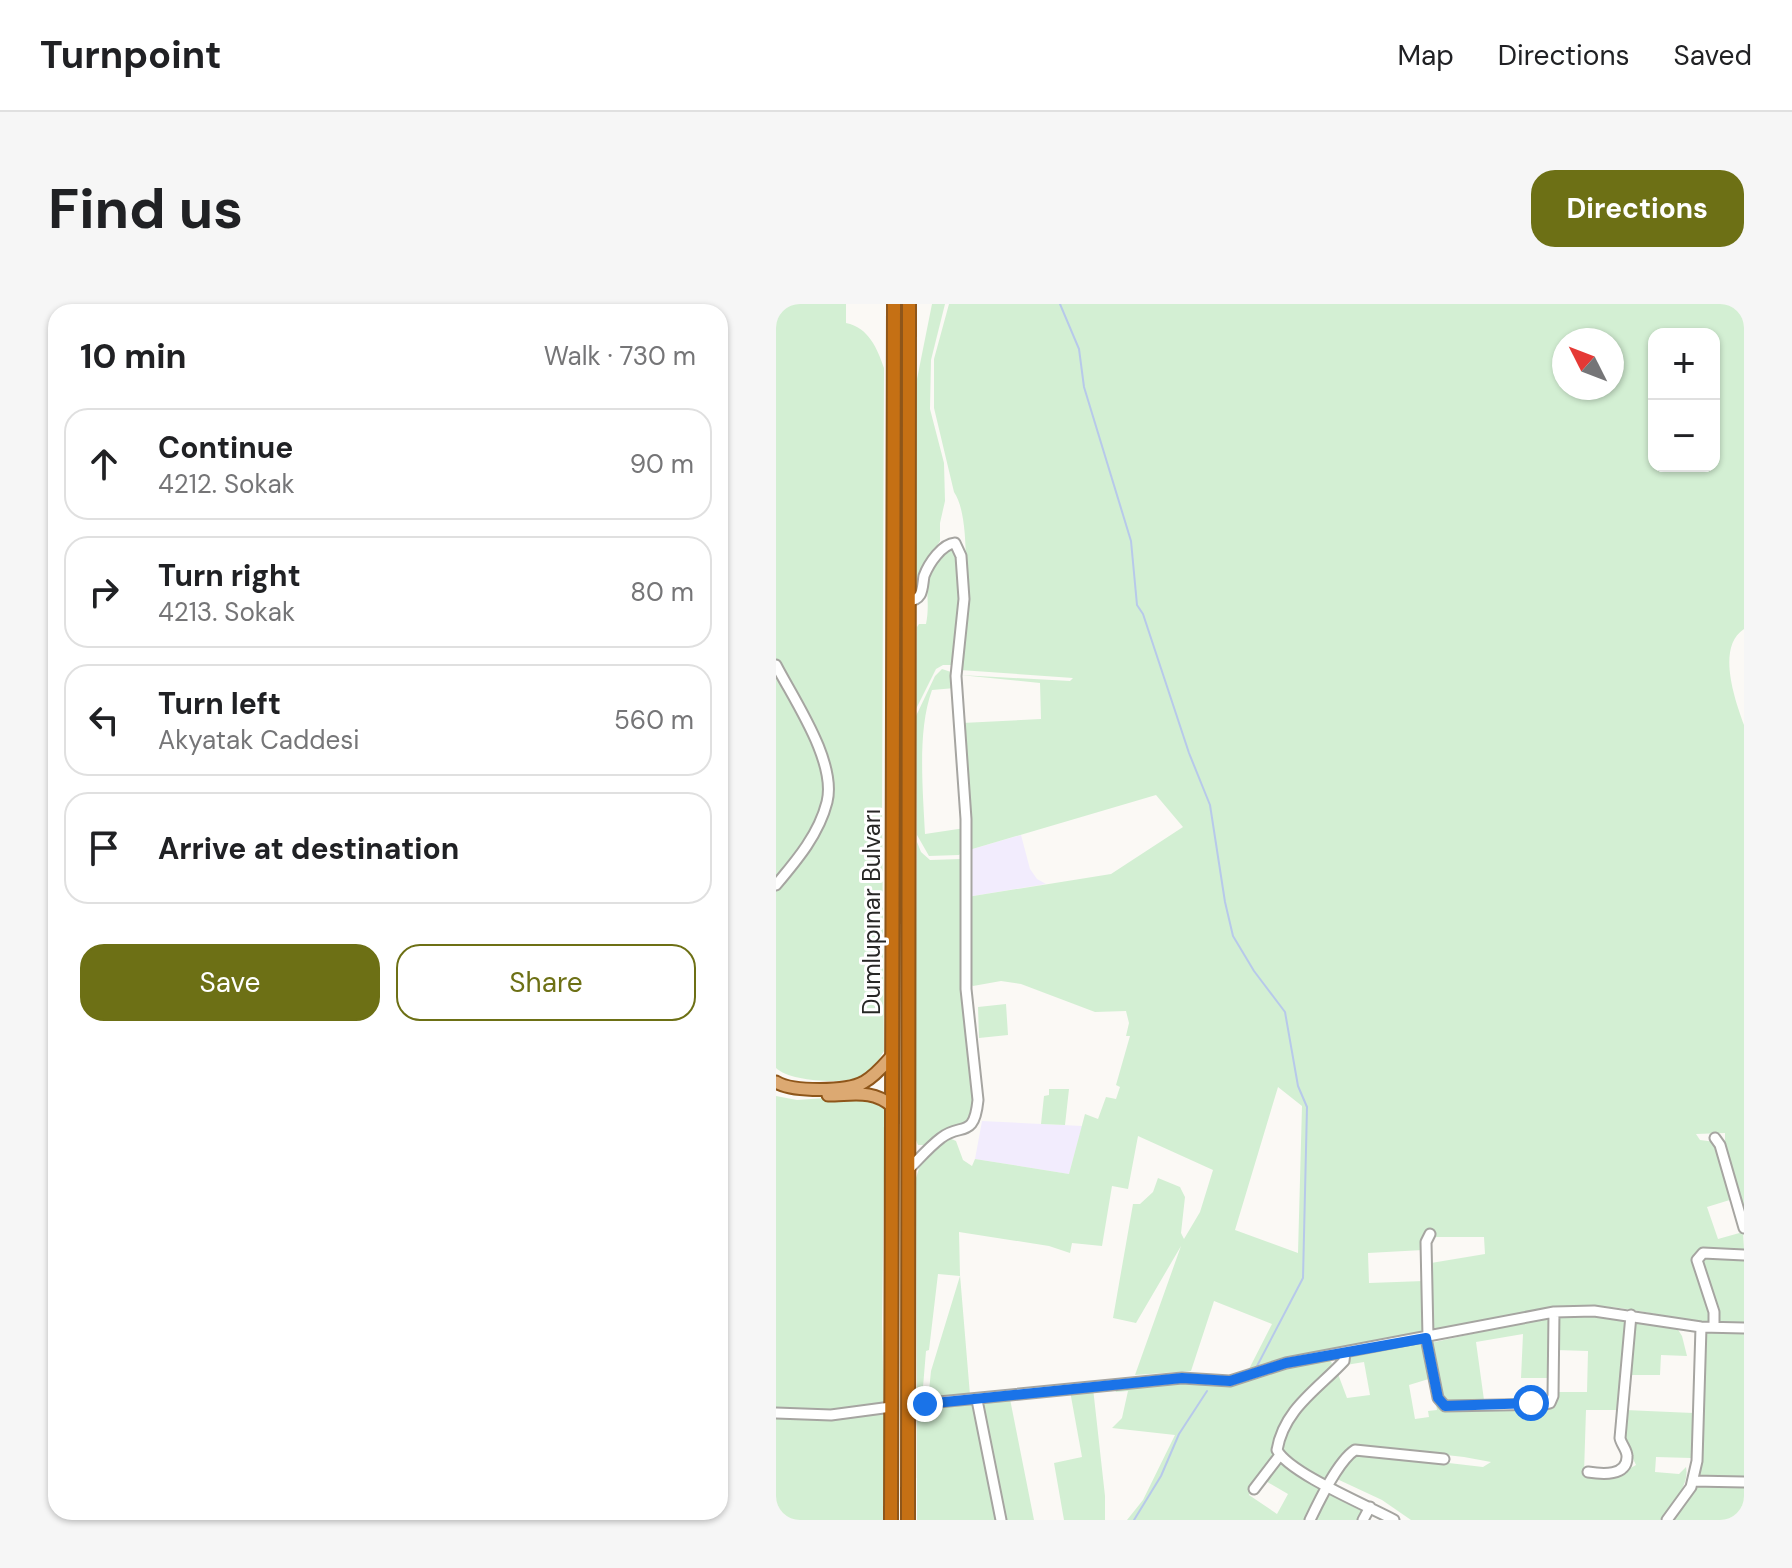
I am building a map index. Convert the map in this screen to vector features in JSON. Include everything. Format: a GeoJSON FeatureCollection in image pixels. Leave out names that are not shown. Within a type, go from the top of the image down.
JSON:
{"type":"FeatureCollection","features":[{"type":"Feature","properties":{"kind":"highway","name":"Dumlupınar Bulvarı"},"geometry":{"type":"LineString","coordinates":[[891,1520],[894,304]]}},
{"type":"Feature","properties":{"kind":"highway","name":"Dumlupınar Bulvarı"},"geometry":{"type":"LineString","coordinates":[[908,1520],[909,304]]}},
{"type":"Feature","properties":{"kind":"main road"},"geometry":{"type":"LineString","coordinates":[[776,1082],[794,1088],[854,1087],[868,1080],[892,1056]]}},
{"type":"Feature","properties":{"kind":"main road"},"geometry":{"type":"LineString","coordinates":[[776,1092],[791,1095],[868,1093],[892,1106]]}},
{"type":"Feature","properties":{"kind":"street"},"geometry":{"type":"LineString","coordinates":[[907,1170],[942,1137],[969,1126],[975,1117],[978,1100],[966,989],[966,819],[956,676],[964,599],[961,556],[955,543],[947,544],[936,555],[927,569],[921,594],[917,599],[908,601]]}},
{"type":"Feature","properties":{"kind":"street"},"geometry":{"type":"LineString","coordinates":[[776,665],[821,753],[827,776],[828,799],[813,835],[776,885]]}},
{"type":"Feature","properties":{"kind":"street"},"geometry":{"type":"LineString","coordinates":[[1715,1138],[1720,1145],[1744,1228]]}},
{"type":"Feature","properties":{"kind":"street"},"geometry":{"type":"LineString","coordinates":[[1430,1234],[1426,1242],[1427,1337],[1441,1402],[1445,1406],[1550,1403],[1553,1396],[1554,1312]]}},
{"type":"Feature","properties":{"kind":"street"},"geometry":{"type":"LineString","coordinates":[[1714,1326],[1714,1312],[1697,1265],[1698,1256],[1703,1253],[1744,1255]]}},
{"type":"Feature","properties":{"kind":"street"},"geometry":{"type":"LineString","coordinates":[[908,1405],[1182,1378],[1230,1381],[1286,1363],[1554,1312],[1594,1311],[1701,1327],[1744,1328]]}},
{"type":"Feature","properties":{"kind":"street"},"geometry":{"type":"LineString","coordinates":[[1588,1472],[1611,1474],[1620,1470],[1626,1462],[1626,1452],[1620,1438],[1631,1315]]}},
{"type":"Feature","properties":{"kind":"street"},"geometry":{"type":"LineString","coordinates":[[1667,1520],[1691,1487],[1697,1461],[1701,1327]]}},
{"type":"Feature","properties":{"kind":"street"},"geometry":{"type":"LineString","coordinates":[[1345,1352],[1344,1361],[1300,1402],[1277,1450],[1282,1459],[1297,1469],[1394,1520]]}},
{"type":"Feature","properties":{"kind":"street"},"geometry":{"type":"LineString","coordinates":[[977,1400],[1001,1520]]}},
{"type":"Feature","properties":{"kind":"street"},"geometry":{"type":"LineString","coordinates":[[776,1413],[831,1415],[891,1407]]}},
{"type":"Feature","properties":{"kind":"street"},"geometry":{"type":"LineString","coordinates":[[1310,1520],[1328,1485],[1347,1456],[1355,1450],[1444,1459]]}},
{"type":"Feature","properties":{"kind":"street"},"geometry":{"type":"LineString","coordinates":[[1254,1489],[1280,1455]]}},
{"type":"Feature","properties":{"kind":"street"},"geometry":{"type":"LineString","coordinates":[[1693,1481],[1744,1482]]}},
{"type":"Feature","properties":{"kind":"street"},"geometry":{"type":"LineString","coordinates":[[1363,1520],[1370,1507]]}},
{"type":"Feature","properties":{"kind":"shaded area"},"geometry":{"type":"Polygon","coordinates":[[[1021,835],[1030,869],[1037,879],[1046,884],[967,897],[969,850],[1021,835]]]}},
{"type":"Feature","properties":{"kind":"shaded area"},"geometry":{"type":"Polygon","coordinates":[[[982,1121],[1082,1126],[1069,1174],[975,1159],[982,1121]]]}},
{"type":"Feature","properties":{"kind":"green space"},"geometry":{"type":"Polygon","coordinates":[[[776,304],[846,304],[846,323],[866,334],[884,368],[884,1051],[866,1074],[839,1081],[792,1076],[776,1068],[776,304]]]}},
{"type":"Feature","properties":{"kind":"green space"},"geometry":{"type":"Polygon","coordinates":[[[932,304],[945,304],[931,360],[930,409],[944,463],[945,501],[940,541],[920,572],[916,592],[916,384],[932,304]]]}},
{"type":"Feature","properties":{"kind":"green space"},"geometry":{"type":"Polygon","coordinates":[[[949,304],[1744,304],[1744,629],[1736,637],[1729,661],[1744,725],[1744,1215],[1725,1149],[1725,1133],[1696,1134],[1700,1140],[1715,1142],[1733,1199],[1707,1207],[1718,1239],[1743,1232],[1744,1249],[1740,1252],[1697,1255],[1713,1321],[1698,1323],[1620,1308],[1574,1306],[1511,1315],[1429,1334],[1431,1263],[1485,1254],[1484,1237],[1430,1237],[1423,1250],[1368,1253],[1369,1283],[1424,1281],[1425,1333],[1247,1373],[1272,1324],[1214,1301],[1191,1371],[1135,1375],[1181,1246],[1136,1323],[1113,1318],[1133,1204],[1140,1204],[1153,1192],[1158,1178],[1180,1187],[1185,1197],[1181,1233],[1184,1239],[1200,1212],[1213,1170],[1138,1136],[1128,1189],[1112,1186],[1102,1246],[1072,1243],[1070,1253],[1049,1246],[959,1232],[970,1395],[928,1401],[931,1371],[960,1276],[938,1274],[922,1399],[917,1398],[916,1178],[921,1162],[947,1137],[956,1141],[963,1160],[972,1166],[975,1159],[1069,1174],[1085,1114],[1098,1119],[1106,1097],[1116,1099],[1120,1087],[1116,1085],[1130,1036],[1126,1036],[1129,1023],[1126,1011],[1095,1012],[1021,984],[1001,981],[973,986],[969,983],[967,897],[1111,874],[1183,827],[1156,795],[969,850],[962,723],[1041,719],[1040,683],[960,675],[1070,681],[1073,678],[960,670],[966,577],[964,527],[934,408],[934,359],[949,304]],[[1278,1087],[1235,1230],[1298,1253],[1302,1106],[1278,1087]]]}},
{"type":"Feature","properties":{"kind":"green space"},"geometry":{"type":"Polygon","coordinates":[[[952,548],[958,556],[961,605],[953,665],[936,669],[916,709],[917,627],[926,624],[927,582],[933,565],[952,548]]]}},
{"type":"Feature","properties":{"kind":"green space"},"geometry":{"type":"Polygon","coordinates":[[[942,669],[954,673],[955,688],[932,690],[927,706],[922,761],[925,834],[965,828],[964,850],[959,855],[929,856],[917,835],[916,716],[935,676],[942,669]]]}},
{"type":"Feature","properties":{"kind":"green space"},"geometry":{"type":"Polygon","coordinates":[[[917,842],[921,852],[930,860],[963,861],[964,1004],[975,1097],[973,1112],[964,1123],[940,1131],[924,1145],[918,1145],[914,1135],[917,842]]]}},
{"type":"Feature","properties":{"kind":"green space"},"geometry":{"type":"Polygon","coordinates":[[[1006,1004],[1008,1035],[979,1038],[978,1007],[1006,1004]]]}},
{"type":"Feature","properties":{"kind":"green space"},"geometry":{"type":"Polygon","coordinates":[[[1049,1089],[1069,1089],[1065,1125],[1041,1124],[1044,1096],[1049,1095],[1049,1089]]]}},
{"type":"Feature","properties":{"kind":"green space"},"geometry":{"type":"Polygon","coordinates":[[[869,1095],[885,1105],[882,1323],[886,1520],[776,1520],[776,1096],[797,1100],[869,1095]]]}},
{"type":"Feature","properties":{"kind":"green space"},"geometry":{"type":"Polygon","coordinates":[[[1702,1256],[1744,1257],[1744,1325],[1718,1322],[1701,1270],[1702,1256]]]}},
{"type":"Feature","properties":{"kind":"green space"},"geometry":{"type":"Polygon","coordinates":[[[1599,1315],[1627,1319],[1618,1410],[1586,1410],[1584,1473],[1625,1471],[1636,1465],[1623,1438],[1625,1410],[1693,1413],[1691,1458],[1656,1457],[1655,1472],[1679,1474],[1686,1467],[1685,1481],[1679,1495],[1660,1520],[1411,1520],[1382,1500],[1337,1479],[1352,1455],[1363,1453],[1483,1467],[1491,1462],[1357,1445],[1343,1455],[1328,1481],[1294,1464],[1281,1452],[1289,1427],[1301,1407],[1338,1374],[1347,1398],[1370,1395],[1364,1362],[1346,1365],[1348,1356],[1424,1343],[1432,1378],[1409,1385],[1415,1419],[1429,1417],[1428,1411],[1437,1410],[1436,1404],[1445,1408],[1548,1406],[1555,1405],[1555,1392],[1587,1392],[1588,1351],[1556,1350],[1558,1316],[1599,1315]]]}},
{"type":"Feature","properties":{"kind":"green space"},"geometry":{"type":"Polygon","coordinates":[[[1550,1317],[1549,1378],[1521,1378],[1523,1334],[1476,1342],[1484,1400],[1447,1404],[1440,1397],[1430,1343],[1550,1317]]]}},
{"type":"Feature","properties":{"kind":"green space"},"geometry":{"type":"Polygon","coordinates":[[[1633,1318],[1675,1325],[1682,1336],[1687,1356],[1661,1355],[1660,1375],[1627,1375],[1633,1318]]]}},
{"type":"Feature","properties":{"kind":"green space"},"geometry":{"type":"Polygon","coordinates":[[[1707,1331],[1744,1332],[1744,1478],[1703,1478],[1700,1475],[1707,1331]]]}},
{"type":"Feature","properties":{"kind":"green space"},"geometry":{"type":"Polygon","coordinates":[[[1329,1360],[1332,1363],[1330,1369],[1294,1402],[1274,1440],[1274,1454],[1249,1495],[1277,1514],[1288,1494],[1264,1480],[1278,1462],[1320,1488],[1306,1520],[1127,1520],[1143,1500],[1175,1435],[1112,1428],[1122,1418],[1128,1391],[1116,1392],[1114,1388],[1193,1381],[1227,1385],[1308,1362],[1329,1360]]]}},
{"type":"Feature","properties":{"kind":"green space"},"geometry":{"type":"Polygon","coordinates":[[[1093,1388],[1105,1520],[1064,1520],[1054,1463],[1082,1457],[1070,1391],[1093,1388]]]}},
{"type":"Feature","properties":{"kind":"green space"},"geometry":{"type":"Polygon","coordinates":[[[1010,1399],[1034,1520],[1003,1520],[982,1407],[983,1403],[1010,1399]]]}},
{"type":"Feature","properties":{"kind":"green space"},"geometry":{"type":"Polygon","coordinates":[[[972,1404],[998,1520],[917,1520],[917,1412],[972,1404]]]}},
{"type":"Feature","properties":{"kind":"green space"},"geometry":{"type":"Polygon","coordinates":[[[1744,1485],[1744,1520],[1673,1520],[1700,1486],[1744,1485]]]}},
{"type":"Feature","properties":{"kind":"green space"},"geometry":{"type":"Polygon","coordinates":[[[1330,1489],[1365,1509],[1360,1520],[1314,1520],[1330,1489]]]}},
{"type":"Feature","properties":{"kind":"waterway"},"geometry":{"type":"LineString","coordinates":[[1060,304],[1079,349],[1084,387],[1131,541],[1137,605],[1143,614],[1189,753],[1210,805],[1233,936],[1254,971],[1285,1012],[1298,1086],[1307,1107],[1303,1278],[1256,1368]]}},
{"type":"Feature","properties":{"kind":"waterway"},"geometry":{"type":"LineString","coordinates":[[1134,1520],[1161,1476],[1179,1434],[1207,1391]]}},
{"type":"Feature","properties":{"kind":"route"},"geometry":{"type":"LineString","coordinates":[[925,1404],[1182,1378],[1230,1381],[1286,1363],[1426,1338],[1438,1398],[1445,1406],[1531,1403]]}}]}
